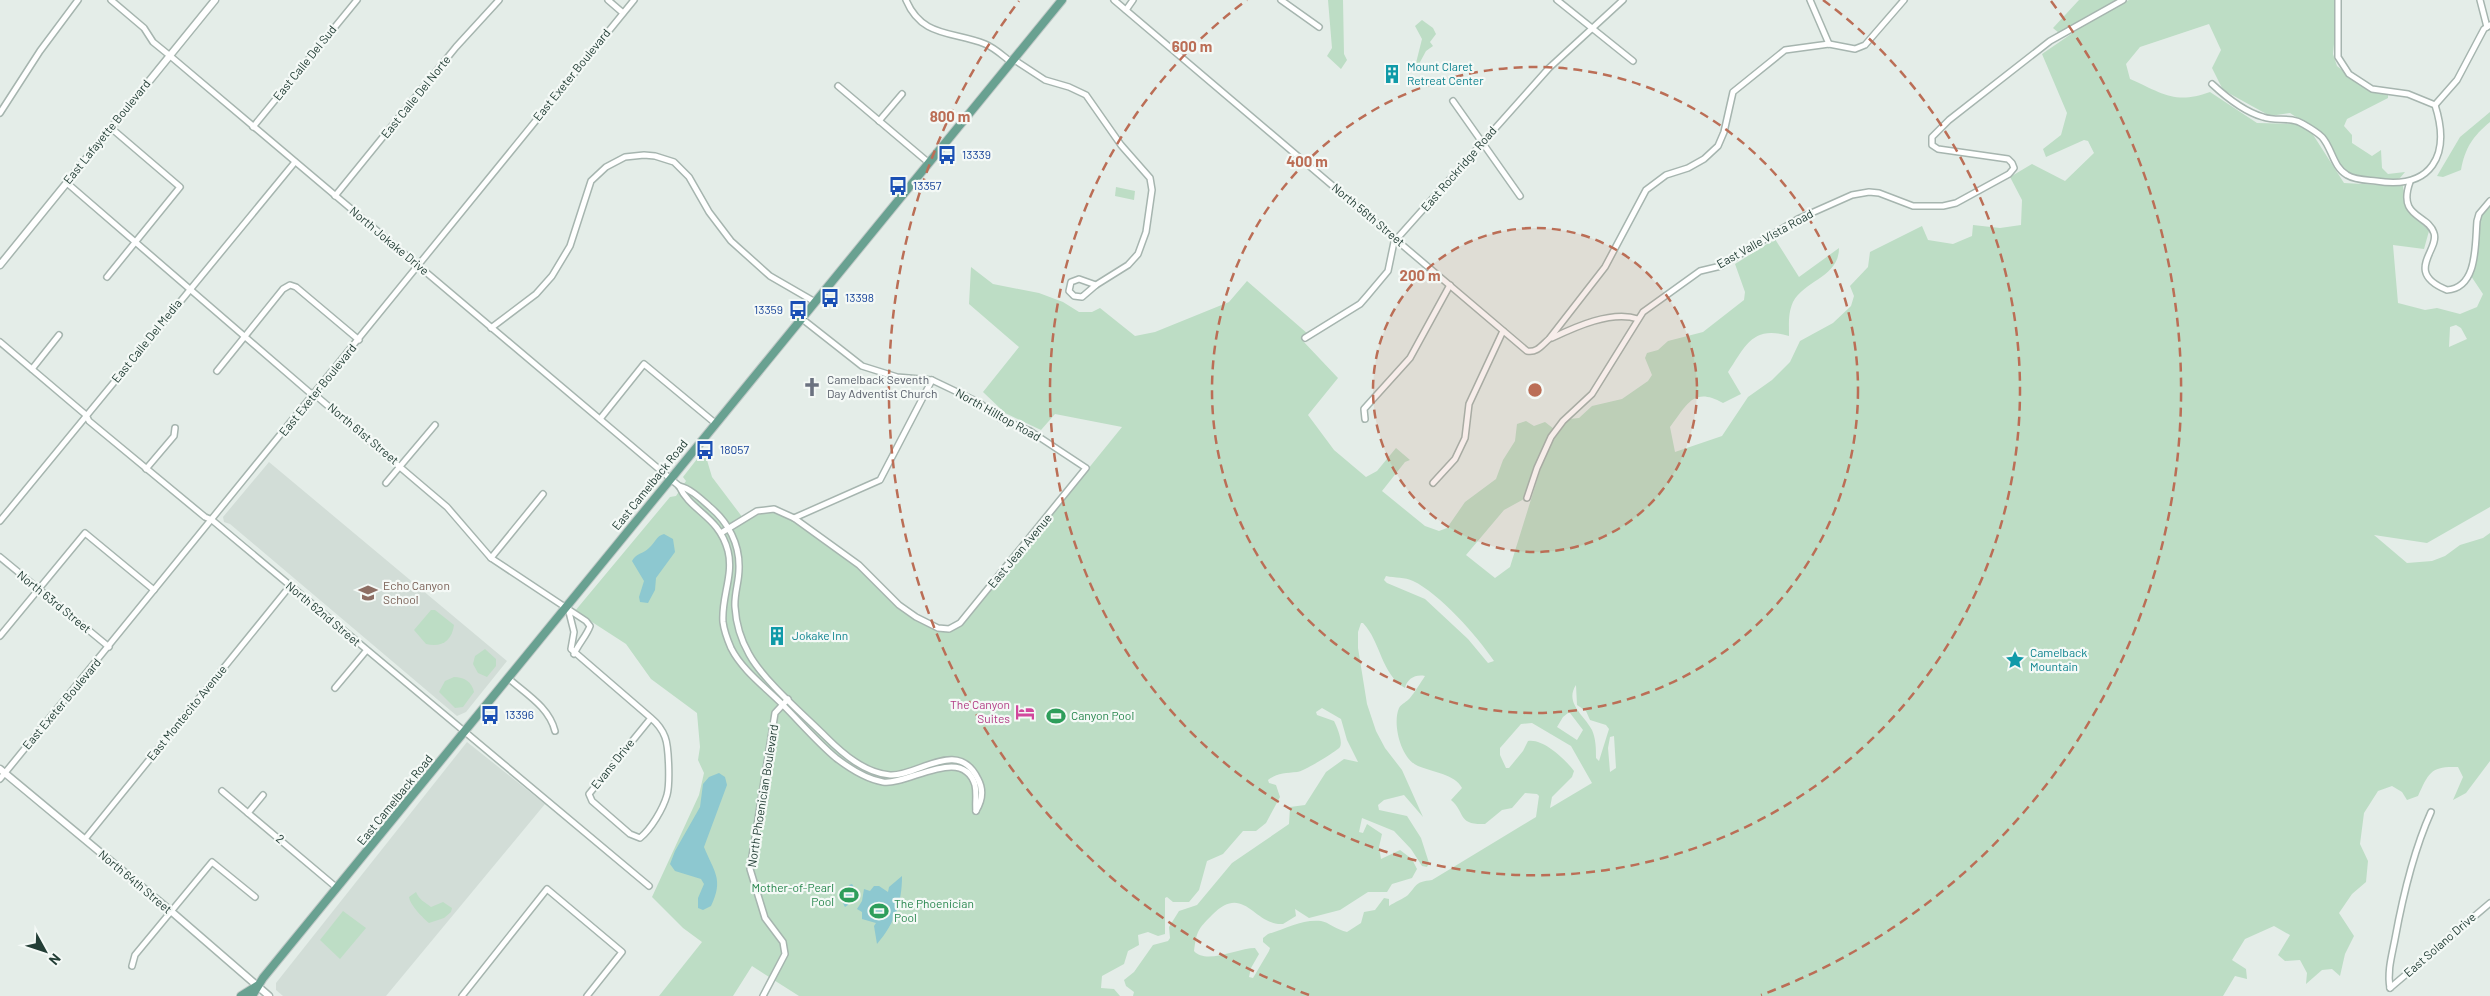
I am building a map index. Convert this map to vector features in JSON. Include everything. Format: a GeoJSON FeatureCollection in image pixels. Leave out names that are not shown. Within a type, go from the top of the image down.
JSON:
{"type":"FeatureCollection","features":[{"type":"Feature","properties":{"kind":"main road","name":"East Camelback Road"},"geometry":{"type":"LineString","coordinates":[[252,996],[257,986],[508,678],[567,610],[715,423],[1062,0]]}},
{"type":"Feature","properties":{"kind":"main road","name":"East Camelback Road"},"geometry":{"type":"LineString","coordinates":[[240,996],[257,986]]}},
{"type":"Feature","properties":{"kind":"street"},"geometry":{"type":"LineString","coordinates":[[0,113],[40,50],[78,0]]}},
{"type":"Feature","properties":{"kind":"street","name":"North Jokake Drive"},"geometry":{"type":"LineString","coordinates":[[111,0],[144,28],[154,42],[253,127],[670,479]]}},
{"type":"Feature","properties":{"kind":"street","name":"East Lafayette Boulevard"},"geometry":{"type":"LineString","coordinates":[[0,265],[215,0]]}},
{"type":"Feature","properties":{"kind":"street","name":"East Calle Del Sud"},"geometry":{"type":"LineString","coordinates":[[253,127],[357,0]]}},
{"type":"Feature","properties":{"kind":"street","name":"East Calle Del Norte"},"geometry":{"type":"LineString","coordinates":[[335,196],[459,42],[499,0]]}},
{"type":"Feature","properties":{"kind":"street"},"geometry":{"type":"LineString","coordinates":[[608,0],[623,13]]}},
{"type":"Feature","properties":{"kind":"street","name":"East Exeter Boulevard"},"geometry":{"type":"LineString","coordinates":[[2,774],[109,647],[634,0]]}},
{"type":"Feature","properties":{"kind":"street"},"geometry":{"type":"LineString","coordinates":[[906,0],[916,17],[931,29],[988,45],[1045,80],[1069,87],[1086,95],[1121,144],[1150,178],[1152,190],[1146,232],[1138,254],[1128,265],[1096,285],[1082,297],[1074,296],[1069,291],[1071,282],[1079,279],[1096,285]]}},
{"type":"Feature","properties":{"kind":"street","name":"North 56th Street"},"geometry":{"type":"LineString","coordinates":[[1114,0],[1527,351],[1531,352],[1538,349],[1549,339]]}},
{"type":"Feature","properties":{"kind":"street"},"geometry":{"type":"LineString","coordinates":[[1126,10],[1133,0]]}},
{"type":"Feature","properties":{"kind":"street"},"geometry":{"type":"LineString","coordinates":[[1281,0],[1319,27]]}},
{"type":"Feature","properties":{"kind":"street"},"geometry":{"type":"LineString","coordinates":[[1557,0],[1633,61]]}},
{"type":"Feature","properties":{"kind":"street","name":"East Rockridge Road"},"geometry":{"type":"LineString","coordinates":[[1306,338],[1360,304],[1388,272],[1392,247],[1397,239],[1543,74],[1623,0]]}},
{"type":"Feature","properties":{"kind":"street"},"geometry":{"type":"LineString","coordinates":[[1810,0],[1829,44]]}},
{"type":"Feature","properties":{"kind":"street"},"geometry":{"type":"LineString","coordinates":[[1549,339],[1605,267],[1646,190],[1666,175],[1688,168],[1704,159],[1718,146],[1724,132],[1733,92],[1785,50],[1829,44],[1850,49],[1865,45],[1904,0]]}},
{"type":"Feature","properties":{"kind":"street","name":"East Valle Vista Road"},"geometry":{"type":"LineString","coordinates":[[1527,498],[1537,468],[1551,437],[1563,421],[1592,394],[1638,319],[1649,308],[1700,271],[1721,266],[1798,219],[1843,198],[1869,192],[1879,193],[1913,206],[1943,206],[1956,202],[2009,174],[2014,168],[2012,162],[2008,159],[1938,149],[1932,145],[1932,137],[1949,120],[2050,41],[2123,0]]}},
{"type":"Feature","properties":{"kind":"street"},"geometry":{"type":"LineString","coordinates":[[2338,0],[2338,57],[2349,74],[2372,89],[2408,94],[2435,105]]}},
{"type":"Feature","properties":{"kind":"street"},"geometry":{"type":"LineString","coordinates":[[2435,105],[2462,72],[2488,26],[2480,0]]}},
{"type":"Feature","properties":{"kind":"street"},"geometry":{"type":"LineString","coordinates":[[2212,84],[2222,93],[2264,118],[2292,118],[2309,128],[2323,138],[2335,162],[2346,175],[2383,182],[2410,182],[2430,170],[2436,156],[2440,131],[2435,105]]}},
{"type":"Feature","properties":{"kind":"street"},"geometry":{"type":"LineString","coordinates":[[838,86],[928,163]]}},
{"type":"Feature","properties":{"kind":"street"},"geometry":{"type":"LineString","coordinates":[[880,121],[902,94]]}},
{"type":"Feature","properties":{"kind":"street"},"geometry":{"type":"LineString","coordinates":[[1453,101],[1520,196]]}},
{"type":"Feature","properties":{"kind":"street"},"geometry":{"type":"LineString","coordinates":[[106,277],[180,187],[111,128]]}},
{"type":"Feature","properties":{"kind":"street"},"geometry":{"type":"LineString","coordinates":[[491,328],[536,294],[552,276],[570,246],[591,181],[606,167],[625,157],[655,156],[674,162],[689,177],[727,237],[770,276],[814,302]]}},
{"type":"Feature","properties":{"kind":"street","name":"East Calle Del Media"},"geometry":{"type":"LineString","coordinates":[[0,521],[294,162]]}},
{"type":"Feature","properties":{"kind":"street"},"geometry":{"type":"LineString","coordinates":[[2410,182],[2407,194],[2412,211],[2434,231],[2435,238],[2425,264],[2426,271],[2432,282],[2447,290],[2460,286],[2470,273],[2476,221],[2479,214],[2490,201]]}},
{"type":"Feature","properties":{"kind":"street","name":"North 61st Street"},"geometry":{"type":"LineString","coordinates":[[67,183],[244,337],[401,466],[451,510],[491,558],[567,610]]}},
{"type":"Feature","properties":{"kind":"street"},"geometry":{"type":"LineString","coordinates":[[217,371],[283,289],[290,285],[296,287],[358,340]]}},
{"type":"Feature","properties":{"kind":"street"},"geometry":{"type":"LineString","coordinates":[[1365,419],[1364,409],[1410,358],[1450,285]]}},
{"type":"Feature","properties":{"kind":"street"},"geometry":{"type":"LineString","coordinates":[[1549,339],[1606,319],[1628,316],[1638,319]]}},
{"type":"Feature","properties":{"kind":"street","name":"North Hilltop Road"},"geometry":{"type":"LineString","coordinates":[[801,318],[862,366],[897,377],[932,380],[978,402],[1001,419],[1030,431],[1086,468]]}},
{"type":"Feature","properties":{"kind":"street"},"geometry":{"type":"LineString","coordinates":[[1433,483],[1456,458],[1465,438],[1472,398],[1503,330]]}},
{"type":"Feature","properties":{"kind":"street"},"geometry":{"type":"LineString","coordinates":[[32,369],[59,335]]}},
{"type":"Feature","properties":{"kind":"street","name":"North 62nd Street"},"geometry":{"type":"LineString","coordinates":[[0,342],[146,469],[205,517],[212,520],[366,651],[649,886]]}},
{"type":"Feature","properties":{"kind":"street"},"geometry":{"type":"LineString","coordinates":[[600,419],[644,364],[715,423]]}},
{"type":"Feature","properties":{"kind":"street"},"geometry":{"type":"LineString","coordinates":[[721,532],[757,511],[774,509],[794,518],[880,480],[932,380]]}},
{"type":"Feature","properties":{"kind":"street"},"geometry":{"type":"LineString","coordinates":[[386,484],[435,425]]}},
{"type":"Feature","properties":{"kind":"street"},"geometry":{"type":"LineString","coordinates":[[146,469],[174,436],[175,428]]}},
{"type":"Feature","properties":{"kind":"street","name":"East Jean Avenue"},"geometry":{"type":"LineString","coordinates":[[794,518],[859,565],[899,605],[916,617],[938,628],[950,629],[960,622],[1086,468]]}},
{"type":"Feature","properties":{"kind":"street","name":"North Phoenician Boulevard"},"geometry":{"type":"LineString","coordinates":[[670,479],[679,486],[688,489],[703,501],[716,512],[728,528],[738,550],[740,569],[735,607],[742,638],[757,666],[836,748],[852,760],[877,773],[902,774],[927,764],[946,760],[964,764],[976,775],[981,784],[980,803],[976,812],[974,784],[969,775],[955,767],[947,766],[927,770],[901,782],[883,782],[851,769],[831,754],[748,670],[732,648],[723,624],[724,600],[730,569],[729,552],[721,532],[710,517],[683,495],[679,486]]}},
{"type":"Feature","properties":{"kind":"street"},"geometry":{"type":"LineString","coordinates":[[491,558],[543,494]]}},
{"type":"Feature","properties":{"kind":"street"},"geometry":{"type":"LineString","coordinates":[[0,636],[85,533],[154,590]]}},
{"type":"Feature","properties":{"kind":"street","name":"North 63rd Street"},"geometry":{"type":"LineString","coordinates":[[0,558],[109,647]]}},
{"type":"Feature","properties":{"kind":"street","name":"East Montecito Avenue"},"geometry":{"type":"LineString","coordinates":[[84,839],[290,586]]}},
{"type":"Feature","properties":{"kind":"street"},"geometry":{"type":"LineString","coordinates":[[567,610],[574,632],[577,636],[583,637]]}},
{"type":"Feature","properties":{"kind":"street"},"geometry":{"type":"LineString","coordinates":[[567,610],[586,621],[590,626],[574,654]]}},
{"type":"Feature","properties":{"kind":"street"},"geometry":{"type":"LineString","coordinates":[[574,632],[570,646],[574,654]]}},
{"type":"Feature","properties":{"kind":"street"},"geometry":{"type":"LineString","coordinates":[[335,688],[366,651]]}},
{"type":"Feature","properties":{"kind":"street","name":"Evans Drive"},"geometry":{"type":"LineString","coordinates":[[574,654],[651,718],[659,726],[665,738],[668,778],[667,795],[648,831],[640,838],[623,828],[592,801],[589,794],[651,718]]}},
{"type":"Feature","properties":{"kind":"street"},"geometry":{"type":"LineString","coordinates":[[508,678],[546,711],[552,718],[556,731]]}},
{"type":"Feature","properties":{"kind":"street","name":"North Phoenician Boulevard"},"geometry":{"type":"LineString","coordinates":[[763,996],[783,961],[785,949],[783,942],[765,918],[750,869],[775,714],[788,699]]}},
{"type":"Feature","properties":{"kind":"street","name":"North 64th Street"},"geometry":{"type":"LineString","coordinates":[[2,774],[172,912],[269,996]]}},
{"type":"Feature","properties":{"kind":"street","name":"2"},"geometry":{"type":"LineString","coordinates":[[222,791],[337,888]]}},
{"type":"Feature","properties":{"kind":"street"},"geometry":{"type":"LineString","coordinates":[[248,813],[263,794]]}},
{"type":"Feature","properties":{"kind":"street","name":"East Solano Drive"},"geometry":{"type":"LineString","coordinates":[[2431,812],[2418,841],[2402,903],[2388,976],[2390,988],[2490,903]]}},
{"type":"Feature","properties":{"kind":"street"},"geometry":{"type":"LineString","coordinates":[[132,966],[135,955],[212,862],[255,897]]}},
{"type":"Feature","properties":{"kind":"street"},"geometry":{"type":"LineString","coordinates":[[462,996],[547,889],[622,952],[587,996]]}},
{"type":"Feature","properties":{"kind":"shaded area","name":"Echo Canyon School"},"geometry":{"type":"Polygon","coordinates":[[[269,462],[507,661],[466,712],[457,716],[230,524],[224,522],[223,517],[269,462]]]}},
{"type":"Feature","properties":{"kind":"shaded area"},"geometry":{"type":"Polygon","coordinates":[[[467,742],[545,804],[386,996],[283,996],[276,990],[276,983],[467,742]]]}},
{"type":"Feature","properties":{"kind":"green space"},"geometry":{"type":"Polygon","coordinates":[[[1328,0],[1343,0],[1344,54],[1347,60],[1341,69],[1327,56],[1332,48],[1328,0]]]}},
{"type":"Feature","properties":{"kind":"green space"},"geometry":{"type":"Polygon","coordinates":[[[2079,0],[2118,0],[2059,33],[2053,28],[2079,0]]]}},
{"type":"Feature","properties":{"kind":"green space"},"geometry":{"type":"Polygon","coordinates":[[[2129,0],[2335,0],[2336,24],[2333,54],[2337,66],[2366,89],[2388,95],[2388,98],[2347,119],[2344,126],[2352,135],[2352,143],[2372,156],[2381,150],[2382,168],[2388,174],[2405,172],[2400,178],[2391,182],[2350,174],[2338,164],[2325,136],[2290,113],[2270,116],[2223,90],[2212,68],[2221,50],[2209,24],[2140,47],[2126,64],[2130,79],[2160,93],[2169,96],[2187,97],[2210,92],[2257,123],[2295,124],[2310,130],[2344,183],[2403,186],[2406,208],[2429,231],[2424,249],[2393,245],[2398,303],[2425,310],[2437,308],[2460,314],[2477,307],[2483,294],[2471,276],[2481,215],[2490,205],[2490,507],[2427,543],[2374,535],[2407,563],[2432,561],[2445,556],[2460,545],[2483,538],[2490,533],[2490,761],[2466,793],[2453,800],[2463,777],[2458,767],[2436,769],[2428,776],[2418,796],[2407,800],[2402,792],[2392,786],[2378,791],[2364,813],[2360,844],[2368,861],[2366,882],[2352,894],[2339,913],[2354,936],[2345,954],[2340,976],[2332,969],[2322,970],[2306,984],[2307,973],[2300,960],[2285,961],[2278,955],[2290,935],[2274,926],[2245,939],[2232,960],[2246,969],[2247,979],[2235,976],[2223,996],[1133,996],[1134,992],[1126,986],[1124,980],[1134,972],[1153,945],[1168,941],[1170,938],[1169,927],[1179,911],[1197,905],[1232,863],[1289,824],[1290,807],[1305,805],[1326,772],[1344,759],[1358,762],[1347,740],[1341,719],[1322,708],[1316,712],[1317,715],[1334,721],[1340,738],[1340,747],[1306,769],[1278,775],[1268,780],[1269,783],[1276,785],[1280,797],[1266,823],[1256,831],[1243,831],[1223,854],[1207,861],[1199,890],[1189,902],[1173,902],[1167,897],[1165,898],[1165,934],[1158,936],[1148,932],[1138,935],[1139,945],[1128,951],[1124,964],[1102,976],[1101,988],[1114,989],[1120,996],[799,996],[752,966],[733,996],[659,996],[702,942],[683,928],[652,897],[699,795],[704,773],[698,760],[700,747],[697,713],[651,679],[626,644],[575,611],[670,497],[676,496],[686,481],[683,477],[704,450],[712,477],[746,522],[767,512],[786,516],[852,563],[893,603],[907,615],[922,624],[936,629],[951,629],[964,622],[1122,427],[1055,414],[1041,430],[1005,413],[983,392],[1019,347],[969,304],[971,267],[993,284],[1039,293],[1063,302],[1079,312],[1092,312],[1100,308],[1135,336],[1155,332],[1229,302],[1247,281],[1308,334],[1302,340],[1338,378],[1308,415],[1334,450],[1366,477],[1377,471],[1396,448],[1410,460],[1405,462],[1382,491],[1425,526],[1439,531],[1447,528],[1465,502],[1496,479],[1503,460],[1515,441],[1517,424],[1526,421],[1534,426],[1545,422],[1554,429],[1537,462],[1524,499],[1504,510],[1466,555],[1495,578],[1510,567],[1542,464],[1551,443],[1569,419],[1579,418],[1592,406],[1622,399],[1648,381],[1652,375],[1645,358],[1647,353],[1658,350],[1668,341],[1703,332],[1744,300],[1745,292],[1735,264],[1775,239],[1799,277],[1839,248],[1838,258],[1834,266],[1805,288],[1793,302],[1790,314],[1789,336],[1777,333],[1759,335],[1740,353],[1728,372],[1741,394],[1723,403],[1713,398],[1698,397],[1686,405],[1670,427],[1675,452],[1722,436],[1748,397],[1772,380],[1790,362],[1800,341],[1833,323],[1851,306],[1854,296],[1850,286],[1868,267],[1870,252],[1922,226],[1928,240],[1953,244],[1972,236],[1973,225],[2000,228],[2021,225],[2022,200],[2010,177],[2032,164],[2065,181],[2094,153],[2088,141],[2084,140],[2046,157],[2043,149],[2061,135],[2067,113],[2042,54],[2093,19],[2129,0]],[[2456,325],[2450,327],[2449,347],[2467,339],[2461,328],[2456,325]],[[1386,576],[1384,580],[1425,599],[1468,639],[1488,663],[1494,661],[1457,616],[1434,595],[1423,587],[1403,578],[1386,576]],[[1361,623],[1358,632],[1358,648],[1367,704],[1376,731],[1385,748],[1402,770],[1423,817],[1404,795],[1384,800],[1378,805],[1379,810],[1407,816],[1421,838],[1429,863],[1427,867],[1422,866],[1411,849],[1394,831],[1362,818],[1359,832],[1363,833],[1367,824],[1382,834],[1379,847],[1381,859],[1400,850],[1412,859],[1417,869],[1412,878],[1392,884],[1387,892],[1368,892],[1340,910],[1309,918],[1295,909],[1296,916],[1283,924],[1273,923],[1264,919],[1241,904],[1233,903],[1223,906],[1201,928],[1197,935],[1194,951],[1199,955],[1214,956],[1255,948],[1259,954],[1251,968],[1249,977],[1253,978],[1269,951],[1270,948],[1263,942],[1263,938],[1268,934],[1301,923],[1314,921],[1324,922],[1347,932],[1361,923],[1364,912],[1375,910],[1384,898],[1389,899],[1389,906],[1408,895],[1420,883],[1432,880],[1536,817],[1539,796],[1537,794],[1525,793],[1512,808],[1502,810],[1485,824],[1476,824],[1466,820],[1451,800],[1462,788],[1459,783],[1449,776],[1418,766],[1412,762],[1403,749],[1397,732],[1399,708],[1409,699],[1425,676],[1412,678],[1405,688],[1397,682],[1391,675],[1374,639],[1363,623],[1361,623]],[[1576,685],[1572,698],[1577,709],[1592,730],[1595,740],[1596,758],[1599,761],[1609,729],[1606,725],[1590,720],[1586,711],[1577,705],[1576,685]],[[1570,713],[1563,717],[1557,727],[1577,740],[1583,730],[1570,713]],[[1532,723],[1521,724],[1500,748],[1500,755],[1506,768],[1509,768],[1523,751],[1528,741],[1534,741],[1547,746],[1570,766],[1574,771],[1572,777],[1552,797],[1550,808],[1592,783],[1571,746],[1532,723]],[[1614,736],[1610,737],[1608,748],[1610,772],[1616,768],[1614,736]]]}},
{"type":"Feature","properties":{"kind":"green space"},"geometry":{"type":"Polygon","coordinates":[[[1422,20],[1433,28],[1436,34],[1430,42],[1433,46],[1426,51],[1419,64],[1416,63],[1422,39],[1415,26],[1422,20]]]}},
{"type":"Feature","properties":{"kind":"green space"},"geometry":{"type":"Polygon","coordinates":[[[2490,112],[2490,122],[2471,143],[2461,170],[2443,177],[2437,176],[2460,137],[2490,112]]]}},
{"type":"Feature","properties":{"kind":"green space"},"geometry":{"type":"Polygon","coordinates":[[[1116,187],[1135,191],[1134,200],[1115,196],[1116,187]]]}},
{"type":"Feature","properties":{"kind":"green space"},"geometry":{"type":"Polygon","coordinates":[[[431,610],[435,610],[454,625],[451,635],[441,644],[426,644],[414,630],[431,610]]]}},
{"type":"Feature","properties":{"kind":"green space"},"geometry":{"type":"Polygon","coordinates":[[[485,649],[496,659],[496,666],[487,677],[478,673],[473,664],[475,656],[485,649]]]}},
{"type":"Feature","properties":{"kind":"green space"},"geometry":{"type":"Polygon","coordinates":[[[454,677],[467,681],[473,688],[474,692],[463,707],[455,708],[439,692],[445,681],[454,677]]]}},
{"type":"Feature","properties":{"kind":"green space"},"geometry":{"type":"Polygon","coordinates":[[[416,892],[431,907],[443,902],[452,908],[451,912],[444,918],[429,923],[417,911],[410,900],[409,897],[416,892]]]}},
{"type":"Feature","properties":{"kind":"green space"},"geometry":{"type":"Polygon","coordinates":[[[343,911],[366,928],[340,959],[320,940],[343,911]]]}},
{"type":"Feature","properties":{"kind":"water"},"geometry":{"type":"Polygon","coordinates":[[[664,534],[673,539],[675,552],[656,578],[655,590],[648,603],[640,602],[639,597],[644,581],[632,561],[636,556],[649,548],[659,536],[664,534]]]}},
{"type":"Feature","properties":{"kind":"water"},"geometry":{"type":"Polygon","coordinates":[[[719,773],[725,777],[727,785],[704,847],[716,876],[717,889],[711,906],[703,910],[698,908],[698,898],[704,884],[701,879],[675,871],[670,864],[675,851],[700,807],[703,784],[709,777],[719,773]]]}},
{"type":"Feature","properties":{"kind":"water","name":"The Phoenician Pool"},"geometry":{"type":"Polygon","coordinates":[[[902,876],[899,904],[893,920],[877,944],[874,926],[876,923],[862,919],[862,912],[857,909],[862,901],[864,889],[870,891],[874,886],[879,886],[888,892],[889,887],[902,876]]]}},
{"type":"Feature","properties":{"kind":"water","name":"Mother-of-Pearl Pool"},"geometry":{"type":"Polygon","coordinates":[[[852,884],[855,890],[854,897],[845,907],[843,896],[847,887],[852,884]]]}},
{"type":"Feature","properties":{"kind":"place","name":"Mount Claret Retreat Center"},"geometry":{"type":"Point","coordinates":[1392,74]}},
{"type":"Feature","properties":{"kind":"place","name":"13339"},"geometry":{"type":"Point","coordinates":[947,155]}},
{"type":"Feature","properties":{"kind":"place","name":"13357"},"geometry":{"type":"Point","coordinates":[898,186]}},
{"type":"Feature","properties":{"kind":"place","name":"13398"},"geometry":{"type":"Point","coordinates":[830,298]}},
{"type":"Feature","properties":{"kind":"place","name":"13359"},"geometry":{"type":"Point","coordinates":[798,310]}},
{"type":"Feature","properties":{"kind":"place","name":"Camelback Seventh Day Adventist Church"},"geometry":{"type":"Point","coordinates":[812,387]}},
{"type":"Feature","properties":{"kind":"place","name":"18057"},"geometry":{"type":"Point","coordinates":[705,450]}},
{"type":"Feature","properties":{"kind":"place","name":"Echo Canyon School"},"geometry":{"type":"Point","coordinates":[368,593]}},
{"type":"Feature","properties":{"kind":"place","name":"Jokake Inn"},"geometry":{"type":"Point","coordinates":[777,636]}},
{"type":"Feature","properties":{"kind":"place","name":"Camelback Mountain"},"geometry":{"type":"Point","coordinates":[2015,660]}},
{"type":"Feature","properties":{"kind":"place","name":"The Canyon Suites"},"geometry":{"type":"Point","coordinates":[1025,712]}},
{"type":"Feature","properties":{"kind":"place","name":"13396"},"geometry":{"type":"Point","coordinates":[490,715]}},
{"type":"Feature","properties":{"kind":"place","name":"Canyon Pool"},"geometry":{"type":"Point","coordinates":[1056,716]}},
{"type":"Feature","properties":{"kind":"place","name":"Mother-of-Pearl Pool"},"geometry":{"type":"Point","coordinates":[849,895]}},
{"type":"Feature","properties":{"kind":"place","name":"The Phoenician Pool"},"geometry":{"type":"Point","coordinates":[879,911]}}]}
